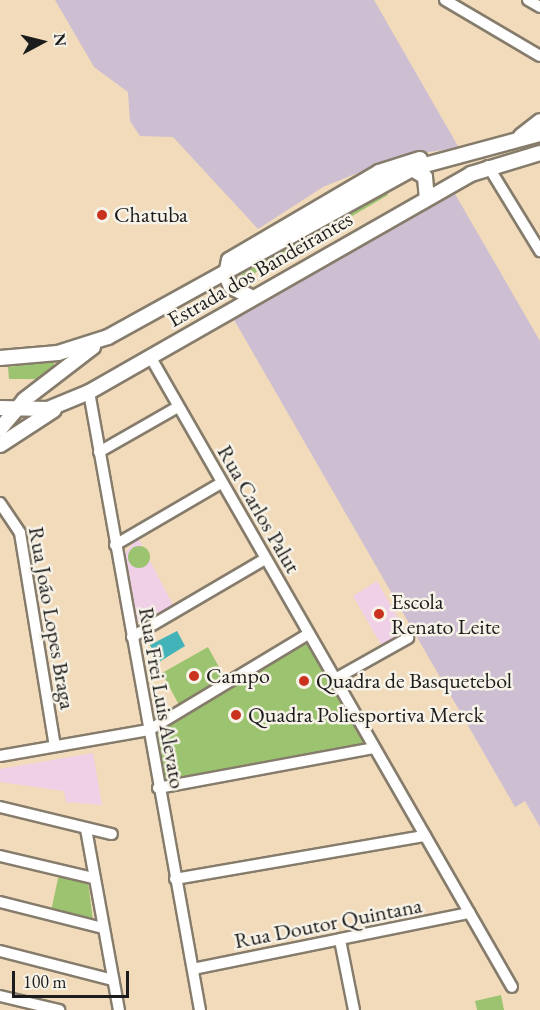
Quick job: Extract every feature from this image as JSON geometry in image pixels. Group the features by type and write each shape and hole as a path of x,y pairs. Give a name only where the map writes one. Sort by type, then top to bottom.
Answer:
{"main road":[{"path":"517,139 540,120"},
{"name":"Estrada dos Bandeirantes","path":"0,358 58,353 108,337 226,275 414,168 434,160 540,134"},
{"name":"Estrada dos Bandeirantes","path":"7,409 63,404 88,393 150,358 249,296 427,198 488,166 540,153"},
{"path":"249,296 235,292 226,275 229,260 254,242 399,164 434,160"},
{"path":"399,164 414,168 428,182 427,198"},
{"path":"0,429 7,409 108,337"},
{"path":"0,445 63,404"}],"street":[{"path":"445,0 540,56"},
{"path":"528,0 540,7"},
{"path":"488,166 538,245"},
{"name":"Rua Carlos Palut","path":"150,358 512,987"},
{"name":"Rua Frei Luis Alevato","path":"88,393 200,1010"},
{"path":"99,452 177,407"},
{"path":"115,545 222,483"},
{"name":"Rua João Lopes Braga","path":"0,503 20,533 55,746"},
{"path":"132,636 265,559"},
{"path":"0,756 149,730 308,634"},
{"path":"335,680 408,638"},
{"path":"158,788 374,748"},
{"path":"0,807 86,830 112,834"},
{"path":"86,830 119,1010"},
{"path":"175,879 425,836"},
{"path":"0,856 93,878"},
{"path":"0,902 103,928"},
{"name":"Rua Doutor Quintana","path":"193,969 470,913"},
{"path":"340,940 354,1010"},
{"path":"0,951 113,980"},
{"path":"0,996 59,1010"}],"shaded area":[{"path":"55,0 374,0 459,148 399,156 323,187 258,229 173,137 140,136 130,121 128,92 94,67"},
{"path":"455,194 540,341 540,827 525,801 515,807 233,318"},
{"path":"138,538 174,607 141,625 135,618 124,554"},
{"name":"Escola Renato Leite","path":"377,581 406,632 382,646 353,596"},
{"path":"93,753 102,805 66,802 64,791 0,782 0,769"}],"green space":[{"path":"385,190 388,195 243,280 239,276"},
{"path":"53,361 55,367 40,379 9,379 8,367"},
{"path":"139,546 147,549 150,557 147,565 139,568 131,565 128,557 131,549"},
{"path":"307,635 371,744 164,781 152,726"},
{"name":"Campo","path":"208,647 225,678 179,705 162,673"},
{"path":"59,874 88,882 93,920 51,911"},
{"path":"501,995 504,1010 477,1010 475,1001"}],"water":[{"path":"177,631 185,646 159,662 150,645"}],"place":[{"name":"Chatuba","path":"102,215"},
{"name":"Escola Renato Leite","path":"379,614"},
{"name":"Campo","path":"194,676"},
{"name":"Quadra de Basquetebol","path":"304,681"},
{"name":"Quadra Poliesportiva Merck","path":"236,715"}]}
